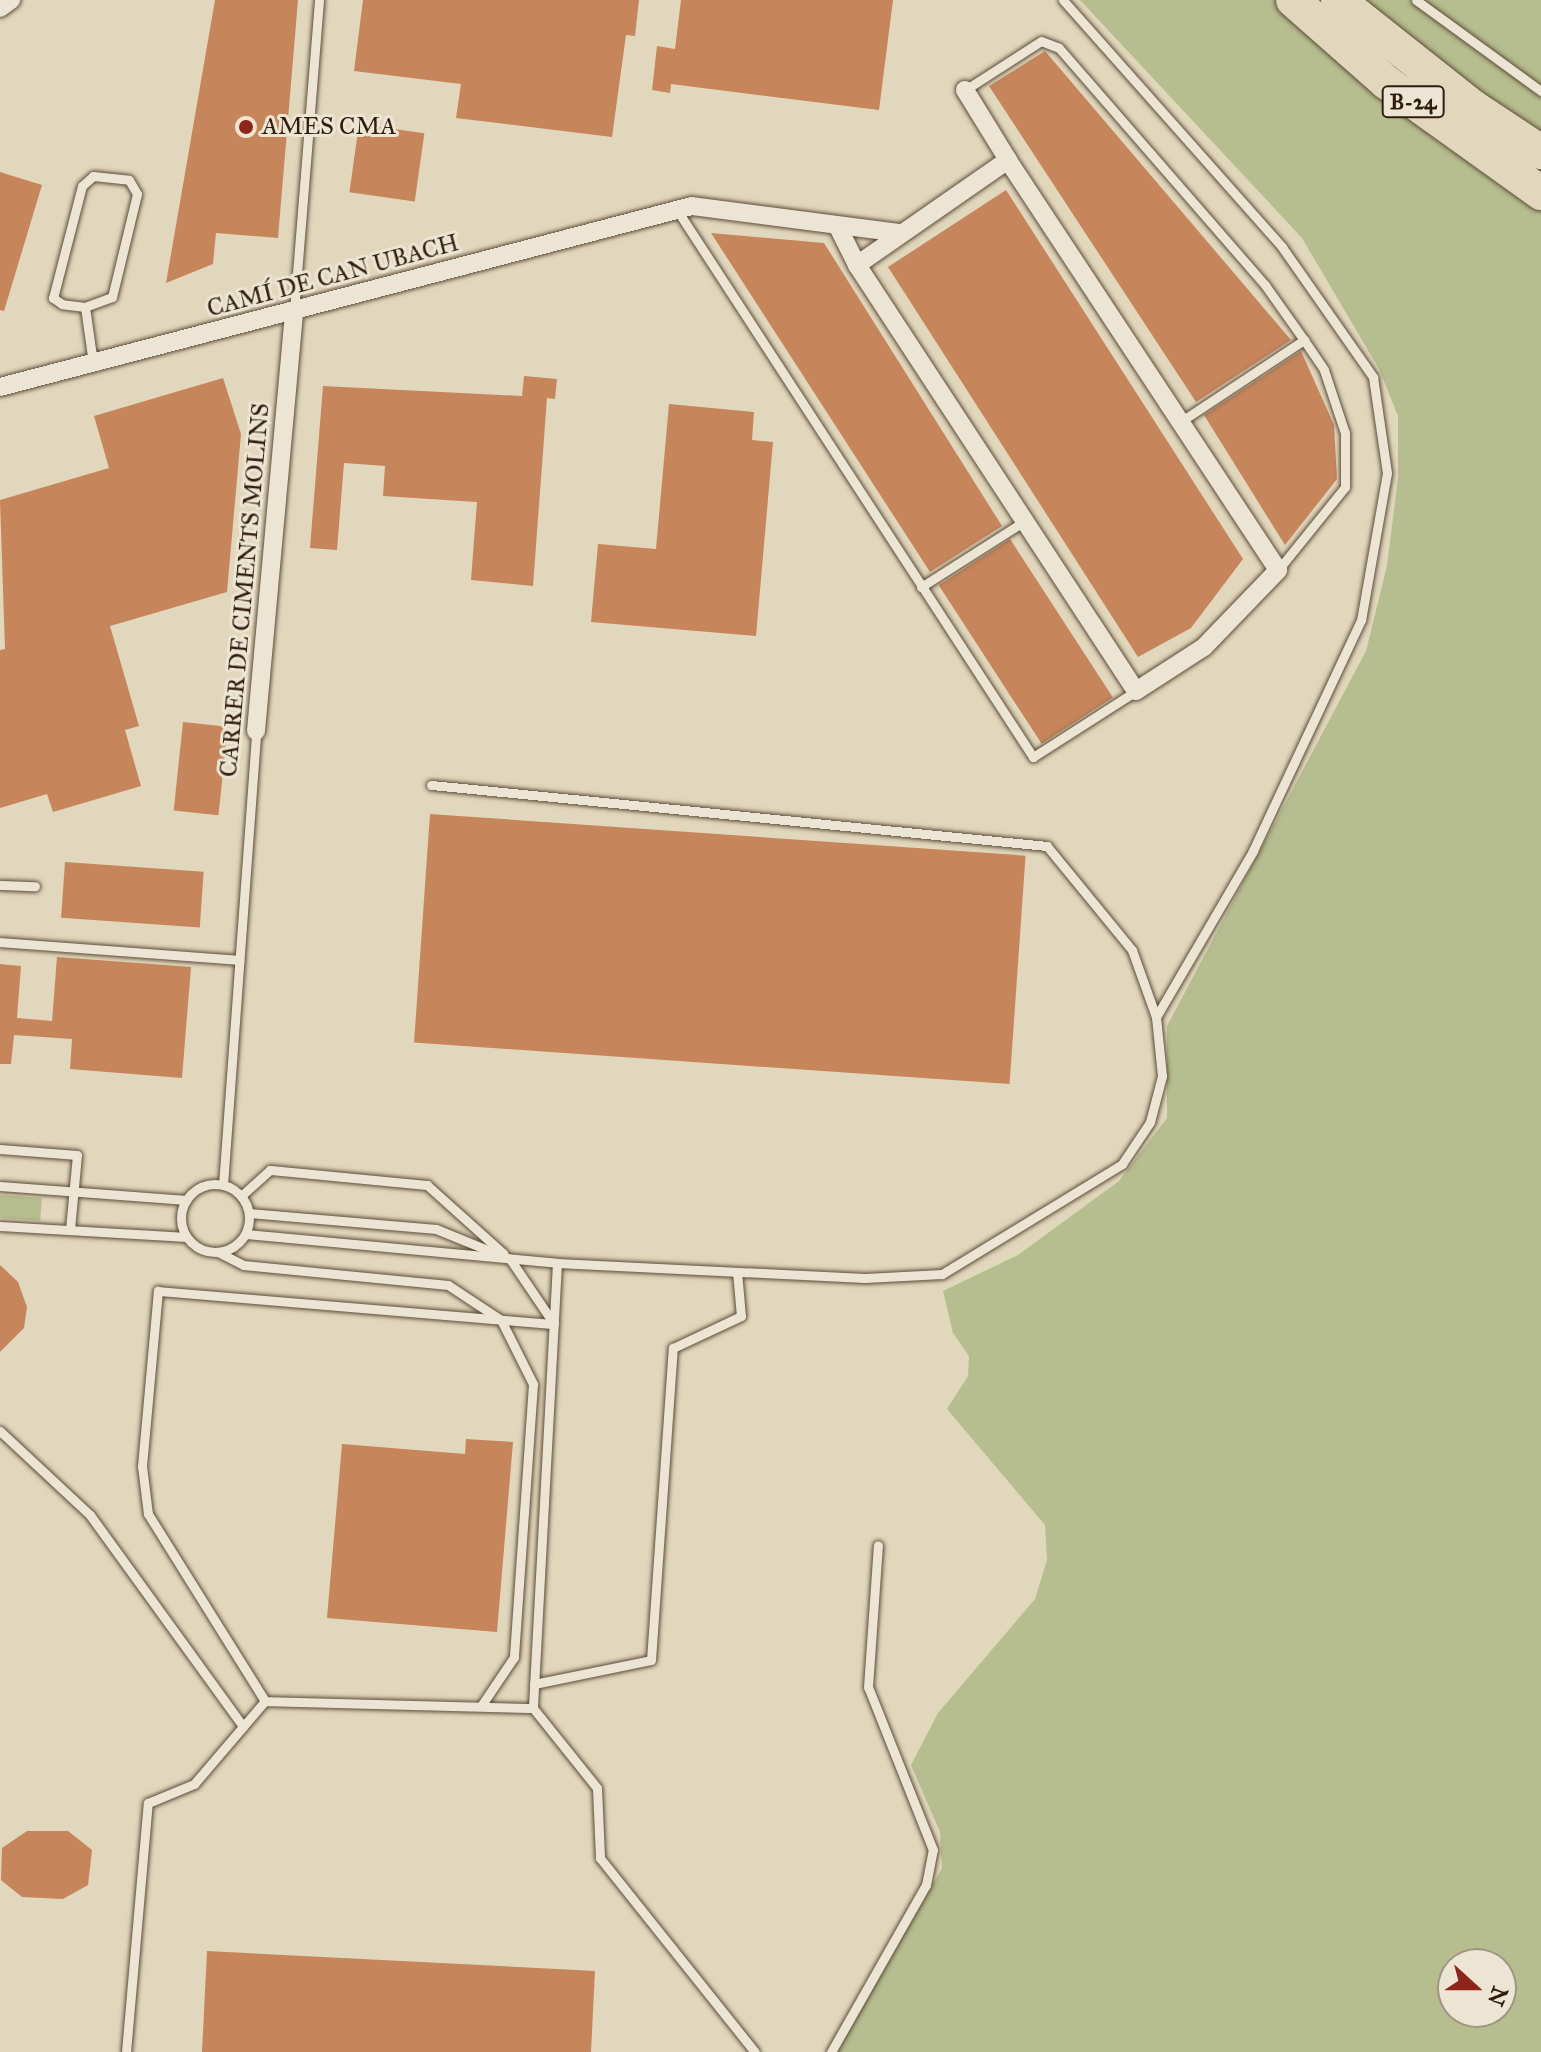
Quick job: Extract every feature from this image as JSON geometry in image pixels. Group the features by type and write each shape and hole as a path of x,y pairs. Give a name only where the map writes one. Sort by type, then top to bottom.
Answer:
{"highway":[{"name":"B-24","path":"1293,0 1386,82 1541,193"},
{"name":"B-24","path":"1338,0 1460,98 1541,152"}],"street":[{"path":"0,8 11,0"},
{"path":"838,227 857,265 1136,691 1204,647 1278,570 965,90"},
{"path":"857,265 1008,160"},
{"name":"CAMÍ DE CAN UBACH","path":"0,387 692,206 901,233"},
{"name":"CARRER DE CIMENTS MOLINS","path":"256,731 294,311"}],"lane":[{"name":"CARRER DE CIMENTS MOLINS","path":"294,311 319,0"},
{"path":"1063,0 1282,247 1373,377 1387,473 1361,620 1253,851 1156,1017"},
{"path":"1416,0 1541,91"},
{"path":"965,90 1041,41 1059,48 1265,285 1324,370 1345,433 1345,487 1278,570"},
{"path":"93,176 129,180 137,194 112,297 85,307 53,298 82,186 93,176"},
{"path":"677,210 1033,757 1136,691"},
{"path":"85,307 93,363"},
{"path":"1179,422 1304,340"},
{"path":"921,587 1023,522"},
{"name":"CARRER DE CIMENTS MOLINS","path":"223,1185 256,731"},
{"path":"218,1252 246,1234 557,1263 737,1272 942,1274 1122,1164 1150,1122 1162,1076 1156,1017 1132,950 1047,846 431,785"},
{"path":"0,885 35,886"},
{"path":"0,942 239,960"},
{"path":"0,1149 77,1155 70,1229"},
{"path":"241,1196 270,1170 427,1185 510,1259 554,1324"},
{"path":"187,1237 181,1216 186,1200 199,1188 223,1185 241,1196 249,1213 246,1234"},
{"path":"0,1186 186,1200"},
{"path":"249,1213 436,1229 510,1259"},
{"path":"0,1226 187,1237 243,1265 448,1285 501,1320 533,1384 514,1657 481,1706"},
{"path":"557,1263 533,1708 597,1788 600,1858 755,2052"},
{"path":"534,1684 651,1660 673,1348 741,1316 737,1272"},
{"path":"265,1701 148,1514 142,1466 158,1291 554,1324"},
{"path":"0,1431 90,1515 243,1726"},
{"path":"831,2052 926,1885 933,1850 868,1687 878,1545"},
{"path":"126,2052 148,1803 194,1784 265,1701 533,1708"}],"green space":[{"path":"1080,0 1541,0 1541,2052 836,2052 942,1868 940,1832 911,1765 938,1713 1035,1599 1047,1560 1045,1525 947,1409 968,1376 969,1356 953,1333 943,1291 1018,1255 1119,1181 1167,1118 1167,1026 1366,651 1387,566 1398,478 1398,416 1379,369 1302,238"},
{"path":"0,1195 42,1198 40,1221 0,1218"}],"building":[{"name":"AMES CMA","path":"215,0 298,0 278,238 216,233 213,264 166,283"},
{"path":"363,0 639,0 635,36 626,35 612,137 456,118 461,84 354,71"},
{"path":"681,0 893,0 879,110 671,84 670,93 652,90 657,46 675,49"},
{"path":"1045,51 1291,340 1196,402 989,86"},
{"path":"359,124 424,133 415,202 349,192"},
{"path":"0,172 42,185 4,311 0,310"},
{"path":"1006,190 1243,559 1191,628 1138,657 888,267"},
{"path":"711,233 824,243 1002,526 930,572"},
{"path":"1301,351 1334,425 1337,479 1285,545 1204,415"},
{"path":"524,376 557,379 555,399 547,398 533,586 471,580 477,502 383,496 385,466 344,463 337,550 310,548 323,386 522,396"},
{"path":"223,378 241,434 227,592 110,626 139,726 125,730 141,786 53,812 47,794 0,808 0,650 5,649 0,500 109,468 94,416"},
{"path":"669,404 754,412 752,440 773,442 756,636 591,622 598,544 656,549"},
{"path":"1010,539 1113,698 1042,744 939,585"},
{"path":"183,722 228,727 218,815 174,811"},
{"path":"430,814 1026,856 1010,1084 414,1042"},
{"path":"65,862 204,872 200,928 61,918"},
{"path":"57,957 191,967 182,1078 70,1069 72,1039 14,1035 11,1064 0,1064 0,964 21,966 17,1018 52,1021"},
{"path":"0,1265 18,1282 27,1307 24,1328 0,1352"},
{"path":"466,1439 513,1442 497,1632 327,1618 342,1444 465,1454"},
{"path":"27,1831 68,1831 92,1850 88,1885 63,1899 22,1897 1,1880 2,1848"},
{"path":"207,1951 595,1971 591,2052 202,2052"}],"place":[{"name":"AMES CMA","path":"246,127"}]}
